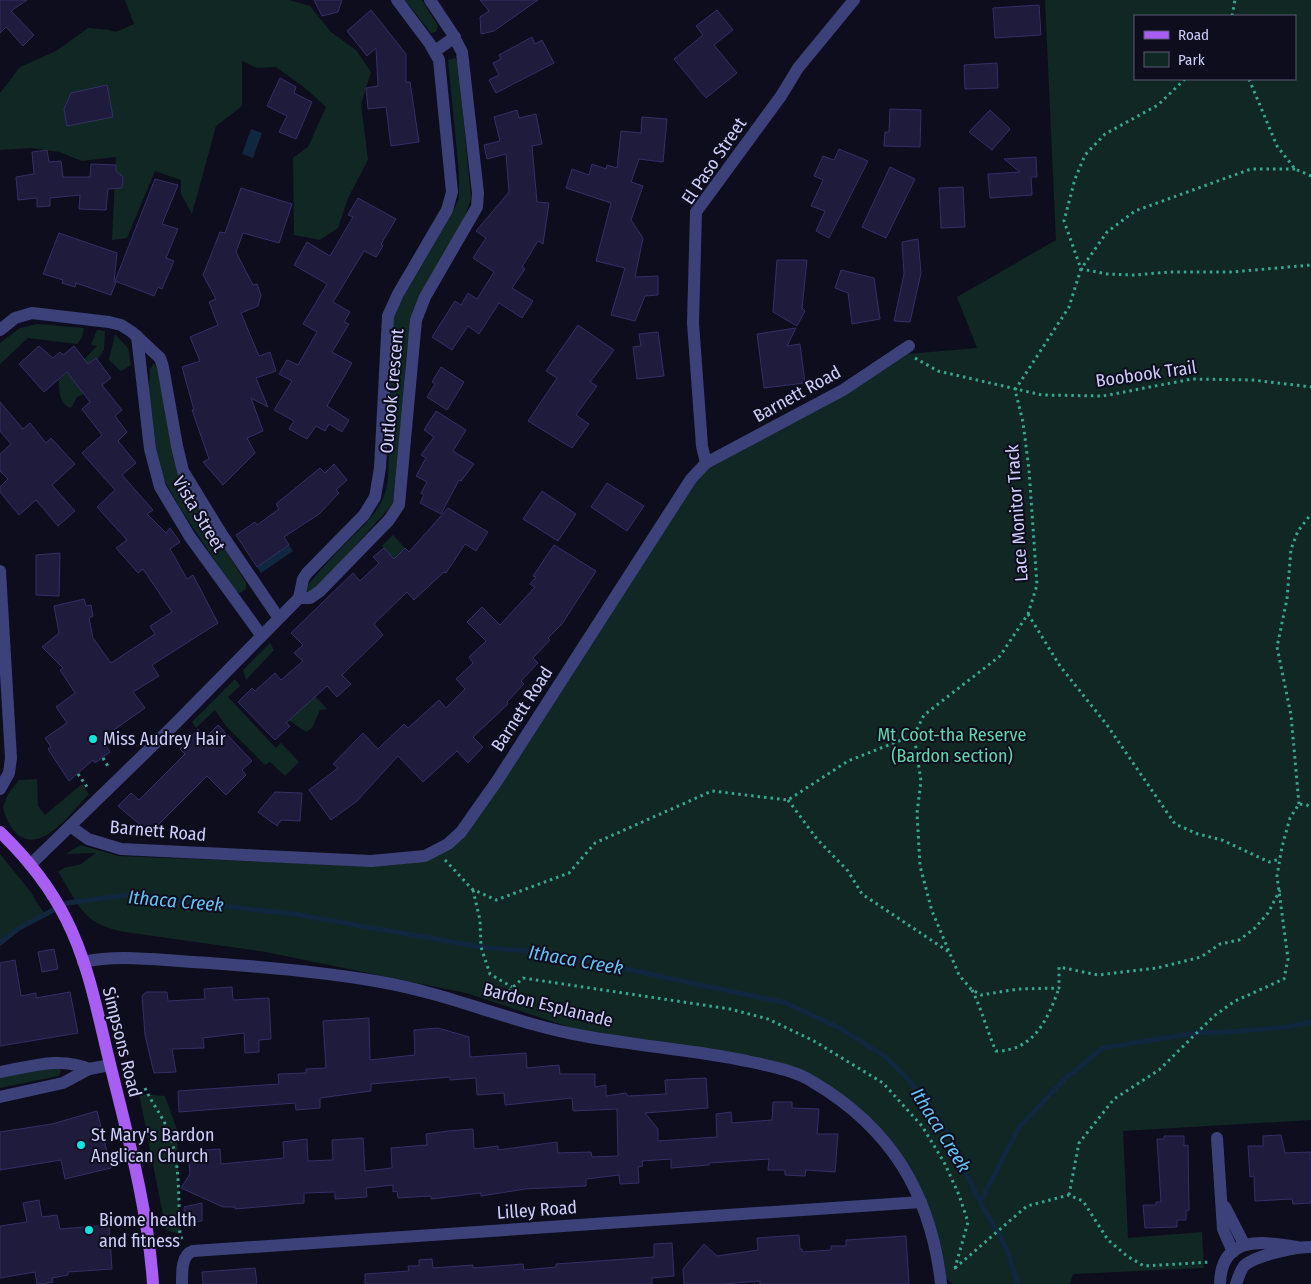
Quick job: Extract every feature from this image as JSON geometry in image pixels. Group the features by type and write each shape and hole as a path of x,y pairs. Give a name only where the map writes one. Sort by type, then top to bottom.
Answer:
{"main road":[{"name":"Simpsons Road","path":"0,832 30,865 50,891 66,918 84,962 145,1217 153,1284"}],"street":[{"name":"Outlook Crescent","path":"30,865 299,598 303,579 307,573 373,502 380,468 388,316 398,294 446,210 451,198 452,185 441,77 436,51 397,0"},
{"name":"Outlook Crescent","path":"299,598 310,598 320,591 389,520 399,505 416,320 425,297 472,217 478,203 462,52 455,37 430,0"},
{"name":"El Paso Street","path":"706,462 702,446 693,323 696,212 782,96 798,68 854,0"},
{"path":"436,51 455,37"},
{"name":"Vista Street","path":"0,330 19,316 36,313 115,323 124,326 137,336 162,362 176,446 185,476 278,617"},
{"name":"Vista Street","path":"137,336 150,449 160,487 190,537 261,635"},
{"name":"Barnett Road","path":"70,826 92,841 121,850 371,861 424,856 448,844 461,832 472,817 691,479 706,462 843,390 905,348"},
{"path":"0,571 11,758 9,773 0,789"},
{"name":"Bardon Esplanade","path":"84,962 108,958 249,965 382,982 466,1002 583,1036 700,1052 776,1067 811,1080 852,1108 878,1132 906,1169 921,1202 935,1242 940,1284"},
{"path":"0,1072 60,1062 75,1063 89,1069"},
{"path":"0,1097 68,1082 89,1069 110,1065"},
{"path":"1217,1138 1224,1236 1233,1252"},
{"path":"1221,1196 1228,1215 1244,1244"},
{"name":"Lilley Road","path":"190,1252 921,1202"},
{"path":"1220,1284 1222,1266 1233,1252 1244,1244 1266,1242 1297,1247"},
{"path":"1236,1284 1244,1266 1252,1260 1297,1247 1311,1246"},
{"path":"182,1284 183,1267 190,1252"}],"path":[{"path":"1232,15 1235,0"},
{"path":"1081,269 1064,221 1075,179 1086,155 1105,134 1158,105 1184,80"},
{"path":"1249,80 1277,146 1295,169"},
{"path":"1015,390 1069,307 1081,269 1107,232 1135,211 1251,169 1295,169 1311,176"},
{"path":"1081,269 1107,274 1134,275 1170,272 1232,272 1311,265"},
{"name":"Boobook Trail","path":"905,348 938,371 1042,395 1103,396 1192,378 1253,380 1311,387"},
{"name":"Lace Monitor Track","path":"914,735 924,716 1000,656 1028,614 1037,585 1029,470 1023,422 1015,390"},
{"path":"1299,806 1291,715 1278,647 1287,599 1291,549 1298,531 1311,514"},
{"path":"1028,614 1060,666 1107,724 1175,824 1198,834 1222,840 1269,862 1280,860"},
{"path":"436,850 472,889 496,900 569,873 595,843 712,791 788,800 848,761 914,735 921,781 917,813 920,866 932,911 959,975 971,989 980,1005 989,1036 996,1050 1011,1051 1027,1042 1039,1030 1051,1010 1059,988 1059,967 1098,975 1157,968 1201,957 1220,944 1239,940 1254,929 1268,913 1280,890"},
{"path":"103,758 109,768"},
{"path":"78,774 88,788"},
{"path":"788,800 816,839 848,870 862,894 949,952"},
{"path":"1069,1195 1079,1143 1114,1099 1159,1070 1214,1016 1228,1006 1284,979 1288,958 1277,876 1290,818 1299,806 1307,805 1311,808"},
{"path":"472,889 480,920 481,947 490,974 512,987"},
{"path":"971,989 981,995 1018,989 1059,988"},
{"path":"145,1088 150,1101 163,1118 174,1148 180,1234 190,1252"},
{"path":"953,1276 955,1268 1027,1206 1069,1195 1083,1201 1108,1240 1127,1256 1144,1266 1209,1262 1222,1266"}],"green space":[{"path":"125,0 289,0 310,6 331,32 356,50 371,72 361,104 368,160 348,198 338,228 320,240 294,235 293,158 308,147 326,107 305,88 276,67 257,68 242,61 242,106 216,126 192,214 181,194 181,180 155,171 127,238 112,240 116,157 82,161 59,152 31,148 0,150 0,93 20,67 56,51 88,28 116,32 134,24"},
{"path":"405,0 422,0 438,26 436,32 431,33"},
{"name":"Mt Coot-tha Reserve (Bardon section)","path":"1045,0 1311,0 1311,1120 1123,1131 1128,1238 1202,1232 1204,1268 1073,1274 1070,1284 952,1284 939,1271 920,1187 815,1077 584,1032 466,993 266,952 111,929 91,918 78,904 58,872 64,868 81,864 96,853 66,854 80,845 119,856 368,866 460,840 696,480 705,470 845,395 908,354 977,348 957,297 1056,240"},
{"path":"455,58 458,62 471,198 465,217 411,325 406,356 400,453 393,504 316,589 306,595 306,587 377,510 386,491 394,317 459,199 459,173 448,60"},
{"path":"37,324 84,328 82,337 77,344 28,338 0,364 0,343 20,328"},
{"path":"97,330 105,331 104,350 97,360 96,358 71,377 84,394 77,397 71,408 62,400 59,380 69,371 71,373 97,346 91,345"},
{"path":"115,334 128,348 131,365 121,371 109,360"},
{"path":"154,363 158,370 184,484 246,583 246,589 240,593 236,592 182,511 164,480 157,455 148,398 150,369"},
{"path":"393,535 405,548 394,559 382,546"},
{"path":"270,643 274,650 246,680 243,670"},
{"path":"235,679 240,686 228,697 276,748 281,743 299,762 285,776 270,762 265,765 227,727 215,710 196,728 192,722"},
{"path":"315,696 327,709 320,710 312,728 306,732 289,720"},
{"path":"37,779 38,806 45,815 82,784 89,794 55,829 45,836 25,839 11,827 3,807 8,794 19,780"},
{"path":"0,854 30,891 45,915 19,928 0,943"},
{"path":"59,1067 61,1072 58,1076 0,1088 0,1076"},
{"path":"139,1094 165,1096 177,1130 180,1234 166,1230"}],"water":[{"path":"251,129 262,133 253,158 242,154"},
{"path":"289,545 293,551 261,573 257,567"}],"building":[{"path":"0,0 27,0 11,11 34,35 23,46 6,27 0,33"},
{"path":"314,0 342,0 338,12 322,16"},
{"path":"480,0 538,0 494,31 481,34 480,17 489,11"},
{"path":"1039,5 1041,35 995,38 993,8"},
{"path":"371,10 406,54 406,82 410,82 419,142 391,146 386,107 368,109 366,88 378,86 376,48 367,56 347,31"},
{"path":"717,10 733,30 714,45 737,73 706,98 674,59 703,35 696,26"},
{"path":"532,37 535,44 542,40 554,63 496,93 489,80 499,75 493,63 501,59 499,55"},
{"path":"997,63 998,88 965,89 964,65"},
{"path":"280,78 296,87 294,93 312,102 296,139 279,132 287,116 267,106"},
{"path":"107,85 113,117 67,126 64,109 71,93"},
{"path":"890,109 921,110 920,147 884,146 885,132 889,132"},
{"path":"517,110 519,118 536,114 542,144 532,146 537,202 549,203 543,244 538,241 522,267 525,269 512,288 533,301 522,318 499,303 479,334 468,326 452,350 432,337 455,301 461,305 468,293 477,299 494,272 473,258 486,238 476,231 509,192 506,154 487,159 484,145 500,141 494,117"},
{"path":"990,110 1010,129 992,150 969,132"},
{"path":"642,117 667,119 663,162 639,159 631,182 643,186 631,220 643,238 635,277 658,276 658,295 645,296 635,321 611,315 625,268 596,261 611,203 566,188 572,169 589,175 592,164 606,169 607,165 617,168 621,131 641,133"},
{"path":"839,149 868,161 829,238 816,231 825,211 811,206 823,180 814,176 823,156 834,160"},
{"path":"47,150 49,162 61,161 63,177 90,177 91,164 116,165 116,171 123,177 122,188 108,189 106,210 79,209 80,195 50,198 50,206 37,207 37,198 18,200 16,177 34,174 32,152"},
{"path":"1036,157 1037,177 1031,177 1032,195 990,198 988,174 1020,172 1004,159"},
{"path":"890,167 915,179 886,238 862,227"},
{"path":"155,179 178,185 162,224 178,229 166,258 174,261 162,289 158,287 154,296 115,281"},
{"path":"963,187 965,227 941,228 939,188"},
{"path":"241,188 292,204 279,243 243,233 236,252 253,285 257,284 261,295 258,306 241,313 259,356 270,352 276,371 256,378 268,407 251,398 263,431 247,438 255,453 223,485 203,462 209,459 192,410 194,410 182,367 200,361 190,337 218,325 209,302 216,299 203,275 220,232 225,233"},
{"path":"358,198 396,219 381,244 383,246 376,257 364,251 333,302 350,312 344,322 349,324 332,352 352,363 327,406 349,420 342,432 329,424 325,431 316,426 307,439 289,429 294,421 274,410 292,381 279,374 287,360 298,365 317,332 303,324 327,284 294,265 307,242 330,256 353,217 348,215"},
{"path":"59,233 117,253 114,282 116,282 111,295 76,283 75,287 62,283 63,280 43,274"},
{"path":"918,239 921,273 910,322 894,321 904,274 902,242"},
{"path":"777,260 807,260 802,308 805,311 797,326 773,312"},
{"path":"841,270 874,278 880,319 852,324 848,293 835,288"},
{"path":"578,325 614,350 590,382 597,386 576,415 589,424 572,448 528,421 557,378 546,371"},
{"path":"796,328 787,346 800,344 805,383 764,388 757,334"},
{"path":"658,332 664,376 637,379 633,347 641,346 639,334"},
{"path":"39,346 53,358 60,352 63,355 74,346 88,364 96,358 111,378 102,385 122,410 115,416 127,432 118,441 136,463 122,475 153,510 147,514 166,533 170,528 180,542 170,549 187,579 193,575 218,623 152,665 159,676 133,692 145,708 104,737 106,741 104,742 110,752 95,763 93,760 69,781 48,749 51,747 45,738 67,723 56,707 75,693 60,670 63,668 42,647 59,633 54,606 84,599 86,606 91,605 93,616 89,618 93,638 111,663 155,634 150,626 172,612 143,569 138,573 116,548 127,540 97,507 115,490 82,453 102,435 82,409 90,402 67,372 44,392 19,364"},
{"path":"441,367 464,382 447,410 427,397 435,384 432,382"},
{"path":"0,402 23,429 30,423 46,443 51,438 75,464 52,485 75,511 58,526 36,500 19,515 0,492 0,487 8,479 0,471 0,454 11,444 0,431"},
{"path":"436,411 466,430 453,451 474,464 461,481 459,480 441,514 420,503 424,495 421,493 427,482 416,476 426,458 421,455 434,437 424,430"},
{"path":"334,464 347,480 336,490 339,493 319,514 284,537 289,545 257,567 236,535 255,522 257,525 279,509 276,504 320,468 325,473"},
{"path":"607,483 644,506 627,531 591,507"},
{"path":"542,491 576,514 558,541 523,519"},
{"path":"448,508 488,532 476,551 465,544 446,573 444,572 414,600 407,592 374,624 383,635 342,675 351,684 337,697 327,686 286,723 290,726 275,740 238,702 252,688 255,691 275,673 281,680 303,661 294,653 303,645 291,633 353,573 360,581 379,563 373,557 384,548 394,559 405,548 409,552"},
{"path":"554,545 596,571 562,624 548,638 550,640 533,658 538,663 521,681 524,684 507,702 508,704 473,737 483,747 468,763 457,751 423,782 398,756 357,801 331,820 309,790 338,768 333,764 363,733 378,749 404,724 408,728 439,700 446,708 465,689 456,679 473,663 469,657 486,641 467,622 482,607 500,625 535,587 530,584 536,577 533,576"},
{"path":"60,553 59,596 36,595 36,555"},
{"path":"218,725 252,761 242,770 246,775 226,795 207,776 150,833 118,806 131,793 139,800 185,754 180,749 198,729 205,738"},
{"path":"275,792 302,793 300,821 281,820 277,826 258,812"},
{"path":"54,949 58,969 42,972 38,952"},
{"path":"15,960 21,996 36,993 36,998 70,992 78,1033 0,1046 0,963"},
{"path":"232,987 233,1000 269,998 271,1039 259,1040 259,1052 245,1053 244,1033 203,1038 204,1048 172,1049 176,1072 154,1073 145,1035 142,996 146,992 167,992 168,1001 205,999 204,989"},
{"path":"369,1018 370,1060 415,1055 414,1030 438,1028 469,1037 470,1057 526,1053 527,1068 559,1065 560,1074 595,1074 595,1087 606,1085 606,1096 626,1093 628,1096 666,1094 665,1080 706,1078 708,1108 645,1113 658,1129 658,1141 717,1137 716,1114 731,1112 732,1123 772,1120 773,1102 792,1102 792,1108 819,1109 817,1134 838,1134 835,1172 806,1170 805,1176 785,1175 785,1170 768,1170 769,1159 709,1163 709,1165 671,1168 671,1159 642,1161 643,1166 638,1167 639,1183 620,1184 619,1175 586,1179 586,1186 525,1189 481,1196 481,1193 431,1199 431,1196 398,1198 397,1191 393,1192 393,1185 366,1188 367,1197 335,1199 335,1192 304,1193 304,1203 235,1209 235,1207 223,1207 181,1188 190,1174 189,1162 205,1160 205,1150 220,1149 221,1164 284,1158 283,1142 307,1139 308,1161 333,1160 332,1140 363,1138 365,1171 392,1168 391,1148 427,1145 426,1134 473,1129 474,1149 498,1146 498,1150 557,1142 558,1153 591,1152 592,1157 618,1156 617,1109 573,1111 572,1098 505,1105 504,1093 477,1095 476,1078 450,1080 450,1077 371,1084 371,1091 320,1098 320,1108 296,1110 295,1103 179,1112 178,1091 279,1084 278,1074 306,1073 306,1069 326,1068 323,1021"},
{"path":"97,1111 111,1168 65,1179 61,1160 0,1170 0,1132 52,1124"},
{"path":"1281,1135 1285,1153 1311,1152 1311,1203 1293,1204 1292,1199 1255,1201 1254,1176 1250,1177 1248,1146 1263,1146 1263,1136"},
{"path":"1164,1136 1184,1136 1184,1146 1188,1145 1189,1210 1186,1211 1186,1220 1177,1220 1177,1227 1145,1228 1143,1205 1156,1205 1156,1202 1161,1202 1157,1139 1164,1139"},
{"path":"39,1200 42,1217 57,1215 60,1229 109,1225 112,1269 68,1272 68,1275 52,1278 53,1282 41,1284 37,1284 35,1272 0,1278 0,1226 27,1222 23,1203"},
{"path":"202,1203 202,1221 185,1223 184,1207"},
{"path":"799,1235 802,1252 831,1250 831,1246 846,1246 846,1240 906,1236 909,1284 760,1284 760,1281 724,1284 684,1284 683,1269 704,1244 717,1256 758,1250 757,1238"},
{"path":"672,1243 674,1276 652,1278 652,1284 365,1284 365,1274 409,1271 408,1266 419,1266 419,1260 432,1259 433,1268 473,1265 473,1268 523,1264 524,1270 556,1267 556,1264 654,1257 654,1244"},
{"path":"255,1268 257,1284 203,1284 202,1272"}],"waterway":[{"name":"Ithaca Creek","path":"0,943 19,928 67,903 128,895 294,914 481,947 551,953 786,1003 840,1028 886,1057 909,1080 946,1131 980,1202 1006,1247 1018,1284"},
{"path":"980,1202 1020,1126 1067,1077 1103,1048 1196,1033 1287,1027 1311,1022"}],"place":[{"name":"Miss Audrey Hair","path":"93,739"},
{"name":"St Mary's Bardon Anglican Church","path":"81,1145"},
{"name":"Biome health and fitness","path":"89,1230"}]}
